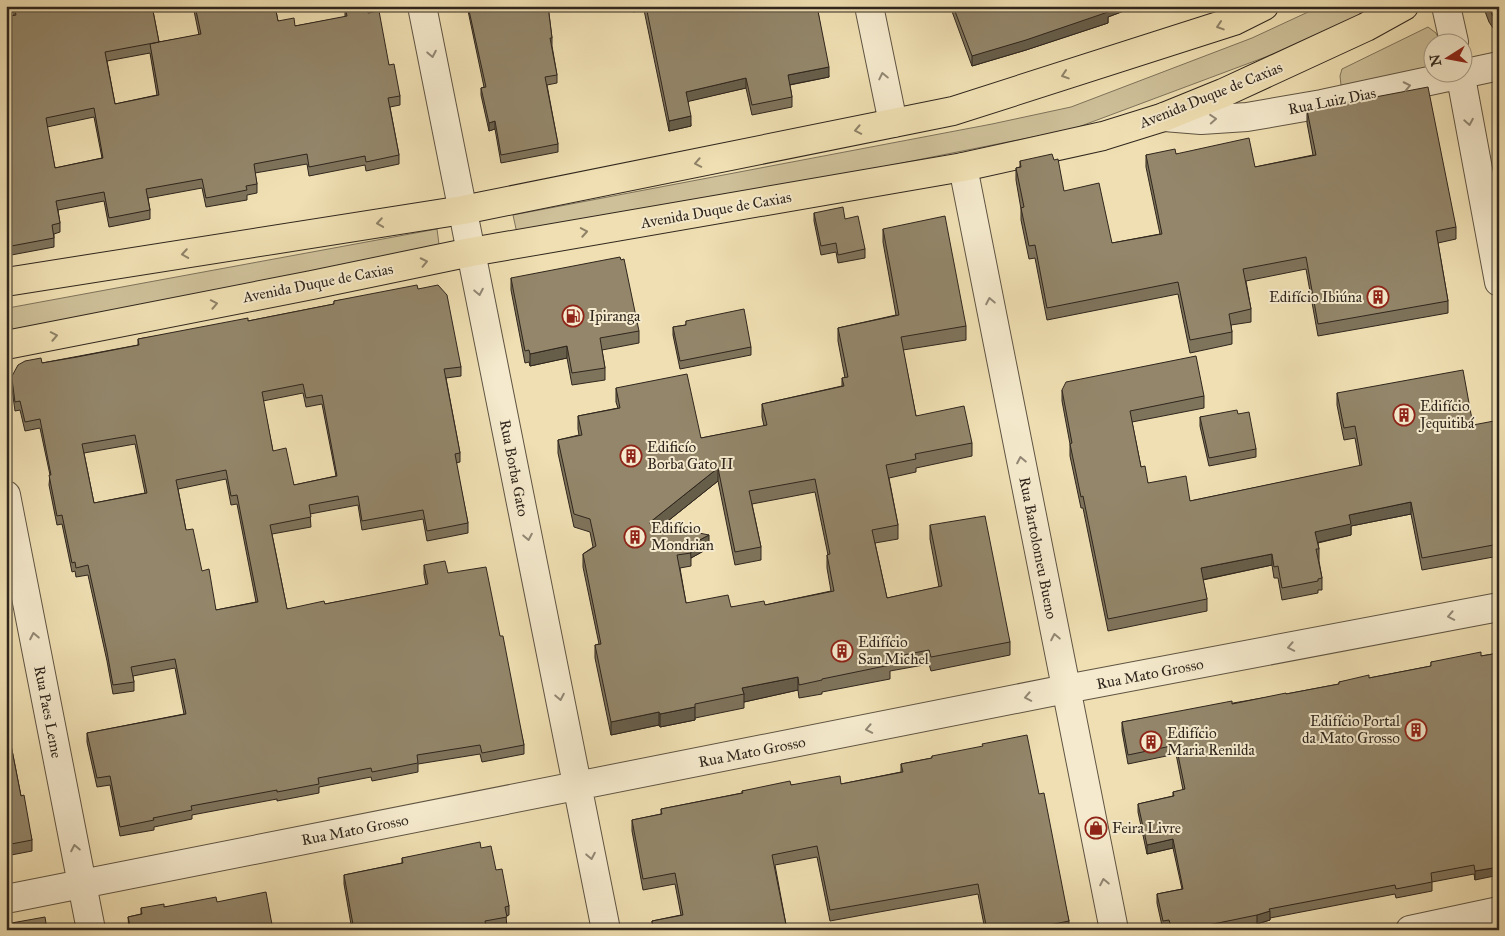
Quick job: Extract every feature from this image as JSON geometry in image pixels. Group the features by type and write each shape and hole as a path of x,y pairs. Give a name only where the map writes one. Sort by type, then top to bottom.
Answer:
{"main road":[{"path":"6,282 462,210 962,108 1234,21 1264,6"},
{"name":"Avenida Duque de Caxias","path":"6,345 471,252 963,167 1103,136 1164,117 1223,93 1366,28 1404,6"}],"street":[{"name":"Rua Borba Gato","path":"422,6 606,930"},
{"path":"869,6 893,123"},
{"path":"1446,6 1452,32"},
{"name":"Rua Luiz Dias","path":"1472,72 1499,66"},
{"name":"Rua Luiz Dias","path":"1164,117 1200,120 1247,117 1322,104 1423,82"},
{"path":"1462,82 1499,282"},
{"name":"Rua Bartolomeu Bueno","path":"963,167 1114,930"},
{"name":"Rua Paes Leme","path":"6,495 91,930"},
{"name":"Rua Mato Grosso","path":"6,899 1066,690 1499,607"},
{"path":"1410,930 1499,911"}],"shaded area":[{"path":"1321,6 1382,6 1311,40 1073,129 518,238 513,215 992,124 1071,107 1252,38"},
{"path":"1428,27 1435,32 1422,32 1422,71 1350,89 1341,85 1340,76 1342,69"},
{"path":"437,229 440,252 14,336 8,308"}],"building":[{"path":"14,6 152,6 159,42 201,34 195,6 275,6 278,21 294,18 295,26 347,16 345,7 367,6 368,13 379,11 389,65 394,64 400,96 388,98 399,155 366,162 365,156 309,167 307,154 254,164 257,184 246,186 247,190 206,198 202,179 146,189 150,210 109,218 104,192 56,201 60,223 52,225 54,238 6,247 6,17 16,15","holes":["159,42 150,44 159,95 115,104 105,52","94,108 103,158 55,168 46,118"]},
{"path":"468,6 548,6 552,38 550,38 557,75 545,77 558,144 501,155 495,121 489,123 481,88 486,87"},
{"path":"646,6 817,6 829,67 788,75 792,97 752,105 746,78 686,92 691,116 669,121"},
{"path":"953,6 1109,6 1106,7 1108,12 972,56"},
{"path":"1487,6 1499,6 1499,21 1493,16"},
{"path":"1428,87 1456,227 1436,231 1448,301 1318,324 1306,257 1243,269 1251,309 1229,314 1232,332 1190,340 1178,282 1047,308 1035,245 1029,246 1021,208 1024,207 1016,168 1021,167 1020,161 1052,154 1054,160 1058,159 1064,191 1099,183 1112,243 1162,234 1146,155 1175,149 1176,154 1249,138 1255,167 1316,155 1307,110"},
{"path":"843,207 845,219 858,216 865,249 838,255 836,243 821,246 814,213"},
{"path":"945,216 966,326 901,337 916,416 964,406 972,443 915,454 916,459 886,465 898,525 872,530 887,598 942,586 930,525 985,516 1010,642 931,657 929,650 888,658 890,665 799,685 798,677 742,688 744,694 695,704 695,707 611,722 595,645 601,644 583,554 596,546 590,519 574,514 558,440 582,435 578,416 620,408 616,388 687,374 701,438 767,425 762,404 844,386 842,378 848,377 838,328 899,315 883,229","holes":["718,468 735,552 761,547 749,491 815,479 830,554 827,555 834,591 765,605 764,601 731,607 728,595 686,603 677,555 691,553 690,545 709,535 649,523"]},
{"name":"Ipiranga","path":"620,257 621,260 624,259 639,331 600,338 605,368 572,373 567,346 530,354 529,350 525,351 511,278"},
{"path":"417,285 418,289 438,285 447,295 461,367 444,369 460,453 455,454 468,523 427,531 423,510 362,521 358,496 309,505 311,517 270,525 287,609 324,601 325,604 428,584 424,565 445,561 448,573 486,567 500,636 503,636 524,745 482,753 480,745 417,755 418,763 372,772 371,768 318,778 319,784 191,806 192,810 120,827 110,776 97,778 87,733 186,714 175,659 131,667 134,682 113,685 88,565 76,568 75,562 72,563 62,515 57,516 40,419 25,422 20,401 15,402 12,376 18,365 25,361 41,358 42,363 139,345 138,339 248,318 248,321 334,304 334,301","holes":["303,384 306,398 322,395 337,476 294,485 286,448 273,451 262,392","135,435 147,493 94,503 82,444","226,470 231,496 237,495 258,602 216,610 209,569 202,571 193,529 186,530 176,480"]},
{"path":"744,309 751,347 680,361 673,327 686,325 686,321"},
{"path":"1196,356 1204,396 1130,411 1141,467 1145,466 1148,483 1186,476 1190,501 1362,465 1355,426 1344,428 1337,393 1463,370 1473,425 1494,421 1499,447 1499,544 1422,558 1411,502 1349,515 1351,524 1315,532 1319,549 1316,549 1322,578 1318,579 1318,581 1282,588 1278,566 1274,567 1272,554 1201,568 1207,599 1108,619 1083,496 1081,497 1070,444 1072,443 1062,390 1066,382"},
{"path":"1237,410 1238,414 1249,412 1256,449 1209,458 1200,417"},
{"path":"1481,652 1481,656 1499,653 1499,719 1495,720 1499,737 1499,867 1475,871 1474,865 1431,873 1432,882 1396,889 1395,885 1269,909 1270,911 1257,915 1184,930 1172,930 1169,920 1163,921 1157,894 1183,889 1173,839 1147,845 1138,804 1174,796 1173,792 1185,789 1176,745 1128,755 1122,722 1232,701 1232,704 1339,684 1339,682 1369,675 1369,678 1431,666 1431,662"},
{"path":"6,710 21,796 24,795 32,840 6,845"},
{"path":"1027,735 1039,794 1044,793 1069,921 1040,927 1040,930 987,930 978,884 830,910 817,846 772,855 787,930 654,930 652,921 683,915 675,873 643,879 632,820 662,814 661,809 743,793 742,791 790,781 791,785 840,776 841,784 903,772 901,764"},
{"path":"480,842 481,848 491,846 496,870 502,869 509,906 505,907 507,917 485,921 487,930 354,930 344,875 403,863 402,858"},
{"path":"266,892 273,930 131,930 128,917 142,914 141,908 164,904 164,907 216,897 217,902"},
{"path":"45,917 47,930 6,930 6,924"},
{"path":"833,925 834,930 806,930"}],"place":[{"name":"Edifício Ibiúna","path":"1378,297"},
{"name":"Ipiranga","path":"573,316"},
{"name":"Edifício Jequitibá","path":"1404,415"},
{"name":"Edificío Borba Gato II","path":"631,456"},
{"name":"Edifício Mondrian","path":"635,537"},
{"name":"Edifício San Michel","path":"842,651"},
{"name":"Edifício Portal da Mato Grosso","path":"1416,730"},
{"name":"Edifício Maria Renilda","path":"1151,742"},
{"name":"Feira Livre","path":"1096,828"}]}
